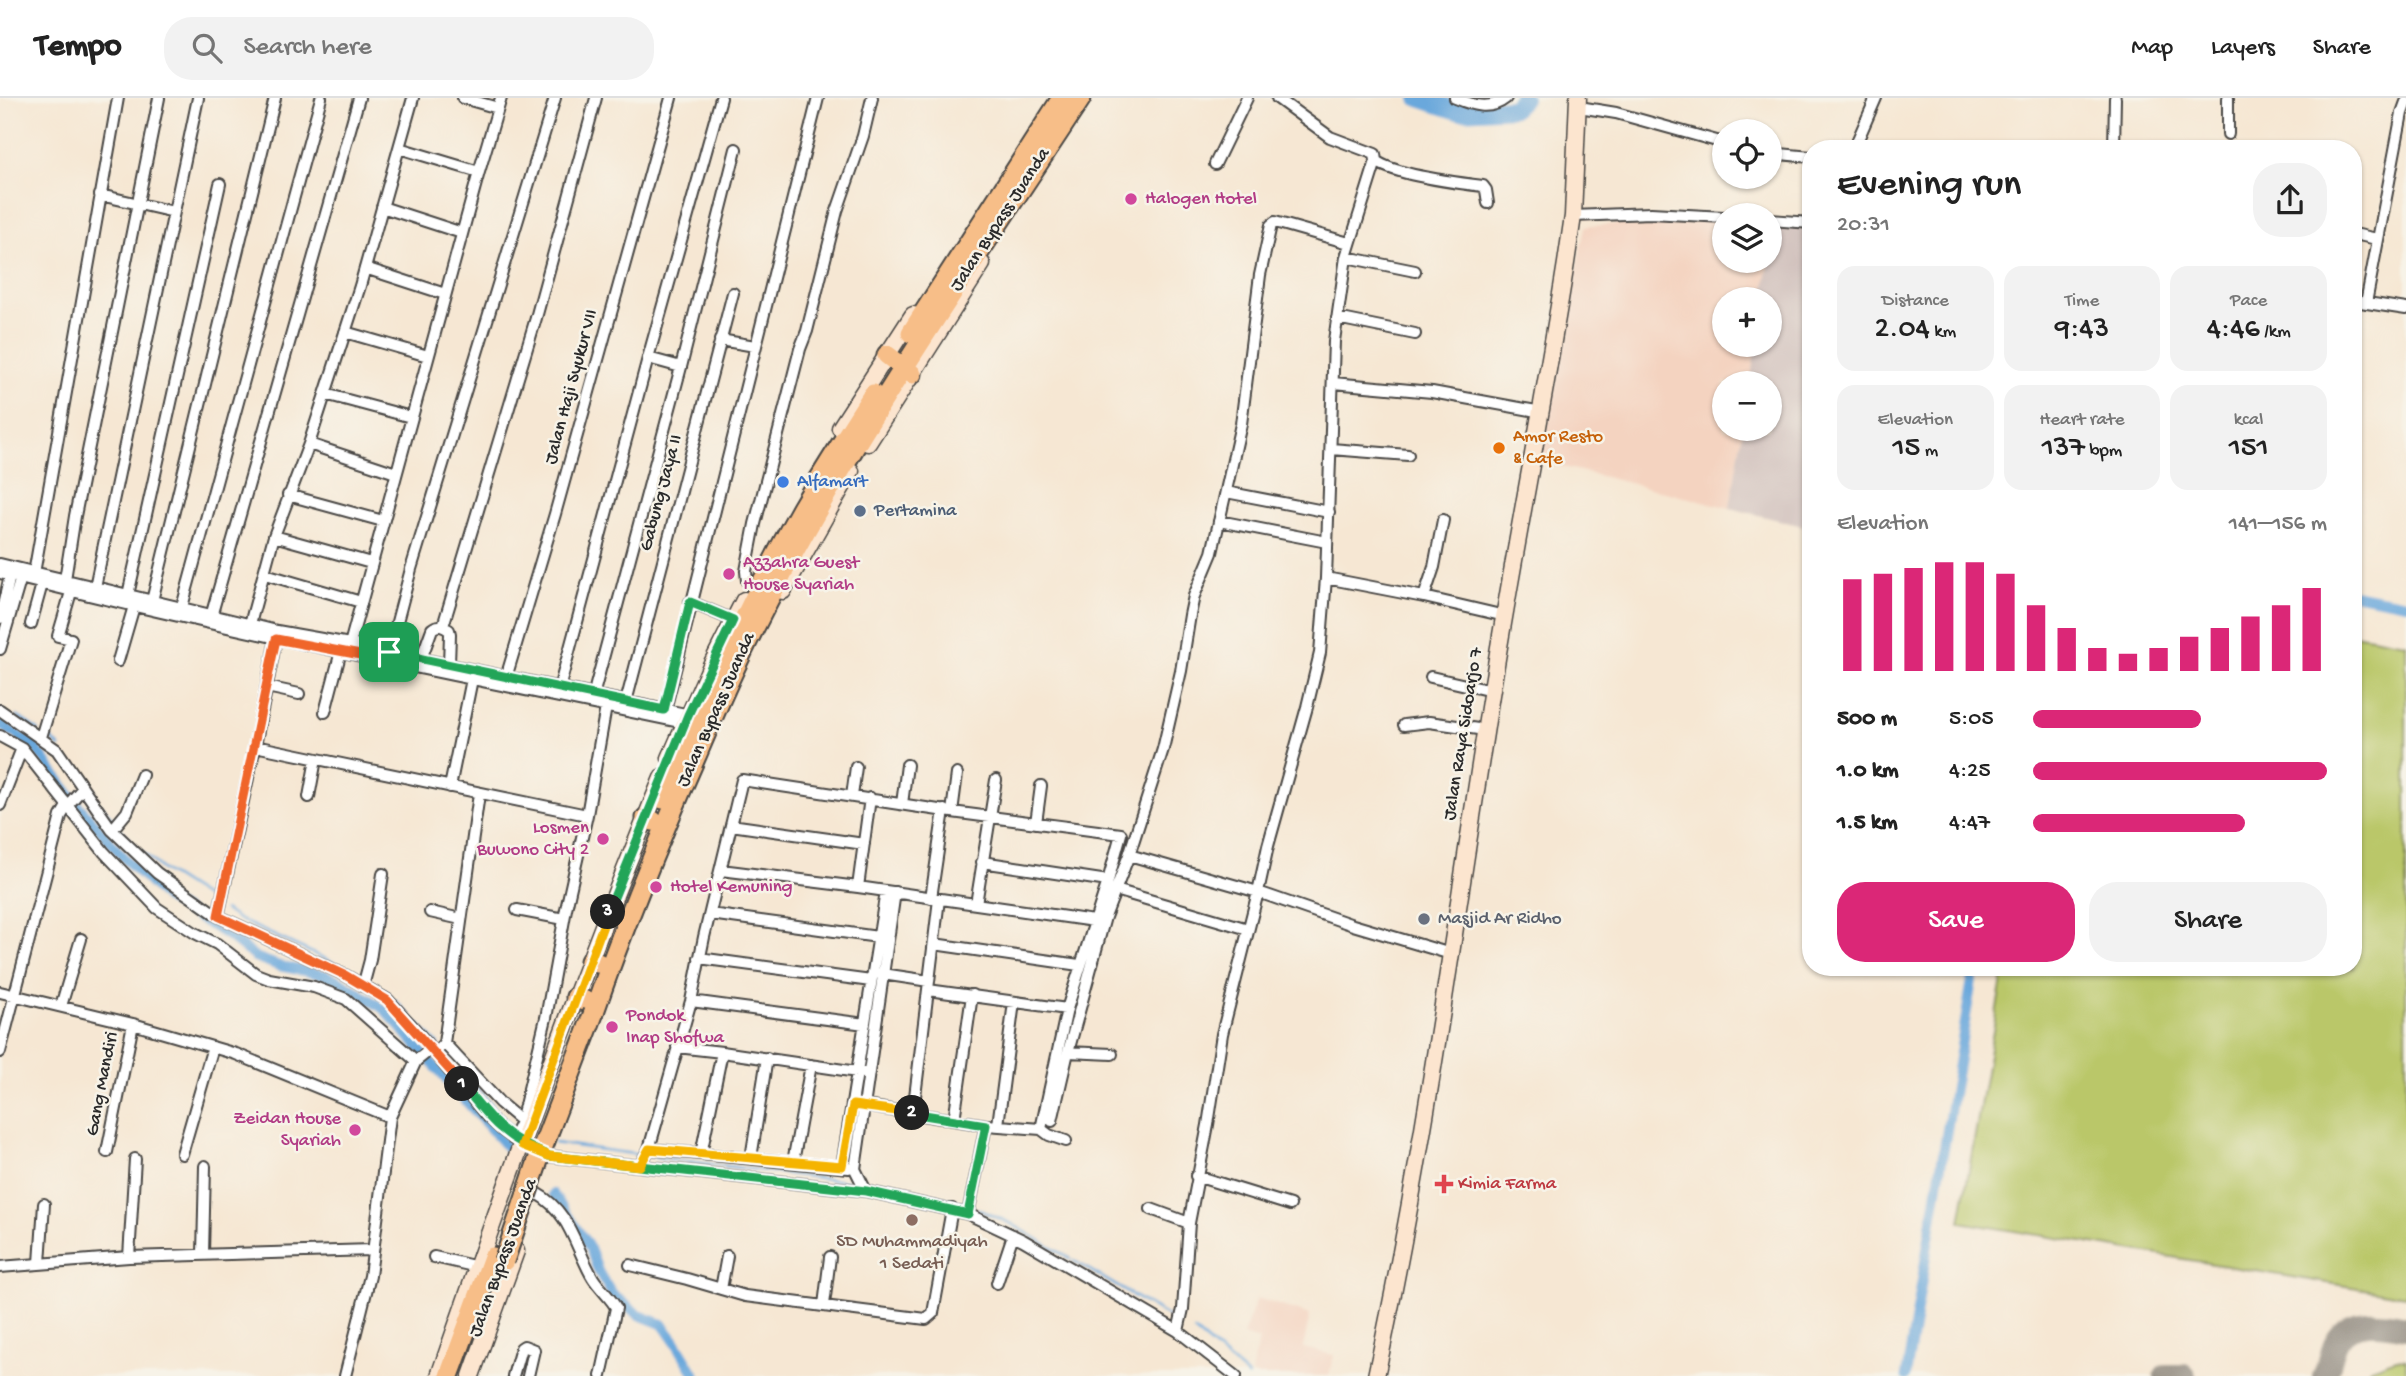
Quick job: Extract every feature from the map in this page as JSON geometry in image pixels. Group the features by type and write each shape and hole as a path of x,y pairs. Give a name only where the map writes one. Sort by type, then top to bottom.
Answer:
{"highway":[{"name":"Jalan Bypass Juanda","path":"601,971 649,819 695,719 753,630 899,364 1055,117 1062,98"},
{"name":"Jalan Bypass Juanda","path":"1055,117 1081,98"},
{"name":"Jalan Bypass Juanda","path":"449,1372 584,1005 601,971 626,932 702,750 695,719"}],"street":[{"path":"0,649 23,576 118,98"},
{"path":"42,734 71,639 58,636 75,516 159,98"},
{"path":"95,587 198,98"},
{"path":"151,606 275,98"},
{"path":"182,607 321,98"},
{"path":"210,619 359,98"},
{"path":"250,624 274,536 309,444 365,268 414,98"},
{"path":"325,712 361,602 500,103 463,98"},
{"path":"389,652 411,569 555,98"},
{"path":"443,626 536,318 596,98"},
{"name":"Jalan Haji Syukur VII","path":"506,681 671,98"},
{"path":"559,689 721,98"},
{"path":"664,710 818,98"},
{"path":"752,587 747,581 746,571 767,477 827,249 863,136 872,98"},
{"path":"1055,117 1091,98"},
{"path":"1215,164 1247,98"},
{"path":"1178,1331 1183,1309 1189,1223 1222,1034 1268,846 1320,653 1326,578 1337,318 1349,243 1376,161 1375,154 1330,137 1277,98"},
{"path":"1455,98 1483,107 1506,98"},
{"path":"1858,140 1876,98"},
{"path":"2114,140 2115,98"},
{"path":"2228,98 2228,134"},
{"path":"2362,287 2377,239 2406,102"},
{"path":"1579,103 1712,140"},
{"name":"Jalan Raya Sidoarjo 7","path":"1376,1376 1397,1279 1485,730 1542,412 1573,216 1579,103"},
{"path":"399,148 479,172"},
{"path":"593,696 681,368 736,149"},
{"path":"1782,154 1802,156"},
{"path":"1376,161 1384,166 1437,179 1483,186 1488,203"},
{"path":"128,595 220,184"},
{"path":"100,195 174,212"},
{"path":"382,207 462,233"},
{"path":"1573,216 1651,213 1712,216"},
{"path":"1782,221 1802,222"},
{"path":"1041,1129 1079,965 1094,921 1110,886 1129,855 1163,749 1181,671 1190,615 1212,553 1241,424 1259,275 1271,225 1275,222 1349,243"},
{"path":"2362,236 2377,239"},
{"path":"1346,257 1415,271"},
{"path":"365,268 445,295"},
{"name":"Gabung Jaya II","path":"626,702 733,293"},
{"path":"2362,304 2406,309"},
{"path":"1337,318 1415,334"},
{"path":"345,332 428,356"},
{"path":"720,340 755,346"},
{"path":"648,358 681,368"},
{"path":"695,719 733,620 797,502 853,407 899,364"},
{"path":"702,750 777,602 850,471 899,364"},
{"path":"1333,383 1432,392 1542,412"},
{"path":"325,394 411,418"},
{"path":"309,444 396,473"},
{"path":"1331,449 1408,455"},
{"path":"1226,492 1329,512"},
{"path":"288,495 383,521"},
{"path":"1424,597 1434,567 1443,520"},
{"path":"1219,521 1327,542"},
{"path":"274,536 371,563"},
{"path":"0,564 23,576 134,606 182,607 210,619 250,624 277,635"},
{"path":"265,574 361,602"},
{"path":"0,618 23,576"},
{"path":"23,576 31,624"},
{"path":"1326,578 1505,616"},
{"path":"66,588 95,587 128,595 151,606 277,635 372,653 472,679 559,689 593,696 607,702 626,702 695,719"},
{"path":"690,602 733,620"},
{"path":"118,661 134,606"},
{"path":"421,659 432,629 443,626 450,634 449,664"},
{"path":"219,911 277,635"},
{"path":"372,653 389,652 449,664 506,681 695,719"},
{"path":"1431,677 1492,691"},
{"path":"450,787 472,679"},
{"path":"267,687 299,694"},
{"path":"434,1257 491,1262 546,1018 607,702"},
{"path":"0,710 5,729 48,779 115,826 151,883 157,908 217,944 256,974 314,987 346,999 432,1051 500,1103 521,1133"},
{"path":"1404,725 1429,722 1485,730"},
{"path":"5,729 42,734 57,750 74,798 104,852 151,883 219,911 345,975 365,980 387,1000 486,1115 552,1148 644,1157 865,1189 968,1214 1013,1235 1178,1331 1236,1376"},
{"path":"255,746 587,815"},
{"path":"0,805 22,748"},
{"path":"309,797 316,759"},
{"path":"902,804 907,765"},
{"path":"852,796 856,768"},
{"path":"913,1113 934,944 935,899 948,811 957,774"},
{"path":"115,826 127,812 142,775"},
{"path":"644,1157 691,1002 742,780 1121,834 1105,917 1052,1121"},
{"path":"976,904 996,780"},
{"path":"1036,823 1041,786"},
{"path":"345,1376 365,1301 390,1117 432,1051 461,919 479,794"},
{"path":"0,1052 61,816 74,798"},
{"path":"858,887 870,798"},
{"path":"731,825 864,844"},
{"path":"1129,855 1258,892 1353,925 1451,954"},
{"path":"982,862 1110,886 1248,929"},
{"path":"721,870 1094,921"},
{"path":"365,980 383,874"},
{"path":"842,1166 853,1105 864,1073 878,937 890,891"},
{"path":"865,1189 857,1172 866,1106 864,1024 890,891"},
{"path":"517,910 564,919"},
{"path":"430,912 461,919"},
{"path":"710,914 878,937"},
{"path":"61,1006 81,939"},
{"path":"934,944 1079,965"},
{"path":"699,958 875,976 972,995 1067,1009"},
{"path":"471,1376 552,1148 601,971"},
{"path":"0,992 133,1024 236,1054 390,1117"},
{"path":"954,1120 972,995"},
{"path":"691,1002 864,1024"},
{"path":"968,1214 992,1125 1014,1002"},
{"path":"521,1133 584,1005"},
{"name":"Gang Mandiri","path":"107,1152 133,1024"},
{"path":"677,1047 864,1073"},
{"path":"182,1154 213,1048"},
{"path":"701,1154 722,1052"},
{"path":"1068,1052 1112,1054"},
{"path":"751,1158 767,1058"},
{"path":"793,1162 811,1065"},
{"path":"853,1105 992,1125 1041,1129 1066,1141"},
{"path":"644,1157 701,1154 842,1166 857,1172"},
{"path":"129,1257 135,1159"},
{"path":"203,1254 205,1166"},
{"path":"1196,1176 1290,1205"},
{"path":"536,1193 557,1209 572,1232 594,1279 605,1296 615,1304 601,1376"},
{"path":"40,1264 44,1204"},
{"path":"630,1265 745,1296 923,1319 933,1313 952,1209"},
{"path":"1151,1209 1189,1223"},
{"path":"998,1283 1013,1235"},
{"path":"0,1267 129,1257 372,1251"},
{"path":"721,1289 727,1256"},
{"path":"824,1305 830,1257"},
{"path":"513,1376 521,1348 524,1346 534,1350 528,1376"}],"shaded area":[{"path":"1640,221 1712,222 1712,273 1767,273 1765,287 1712,287 1712,357 1754,357 1752,371 1712,371 1712,441 1741,441 1730,508 1560,466 1538,464 1585,227"},
{"path":"1782,228 1802,228 1802,526 1730,508 1741,441 1782,441 1782,371 1752,371 1754,357 1782,357 1782,287 1765,287 1767,273 1782,273"},
{"path":"1257,1298 1310,1315 1303,1348 1334,1355 1329,1376 1255,1376 1251,1373 1259,1340 1243,1335"}],"green space":[{"path":"2362,635 2406,643 2406,1296 1960,1222 2003,976 2362,976"},
{"path":"2396,1359 2406,1360 2406,1376 2365,1376 2370,1368"}],"waterway":[{"path":"1419,98 1458,111 1514,108 1523,98"},
{"path":"2362,596 2406,604"},
{"path":"17,716 38,730"},
{"path":"0,724 34,746 77,804 125,859 166,899 227,935 255,957 279,966 325,975 340,981 384,1009 511,1152"},
{"path":"47,735 60,747"},
{"path":"100,804 114,820"},
{"path":"120,828 129,839"},
{"path":"141,851 164,871 216,904"},
{"path":"224,910 240,920 363,976"},
{"path":"1906,1376 1973,976"},
{"path":"369,979 391,996"},
{"path":"396,1001 438,1044"},
{"path":"461,1069 514,1130"},
{"path":"554,1143 641,1155"},
{"path":"647,1156 859,1183"},
{"path":"866,1184 956,1201"},
{"path":"553,1194 590,1248 598,1271 612,1294 639,1315 662,1324 696,1376"},
{"path":"978,1209 1012,1224 1174,1320"},
{"path":"1194,1331 1248,1376"}],"taxiway":[{"path":"2324,1376 2338,1339 2351,1327 2369,1323 2406,1327"},
{"path":"2166,1376 2184,1376"}],"place":[{"name":"Halogen Hotel","path":"1131,199"},
{"name":"Amor Resto & Cafe","path":"1499,448"},
{"name":"Alfamart","path":"783,482"},
{"name":"Pertamina","path":"860,511"},
{"name":"Azzahra Guest House Syariah","path":"729,574"},
{"name":"Losmen Buwono City 2","path":"603,839"},
{"name":"Hotel Kemuning","path":"656,887"},
{"name":"Masjid Ar Ridho","path":"1424,919"},
{"name":"Pondok Inap Shofwa","path":"612,1027"},
{"name":"Zeidan House Syariah","path":"355,1130"},
{"name":"Kimia Farma","path":"1444,1184"},
{"name":"SD Muhammadiyah 1 Sedati","path":"912,1220"}],"route":[{"path":"389,652 373,649 371,657 276,639 218,916 345,975 387,1000 454,1074 486,1115 522,1145 549,1156 866,1191 968,1214 986,1125 913,1113 853,1105 842,1166 649,1149 640,1166 549,1156 522,1145 621,877 688,715 733,620 690,602 664,710 389,652"}]}
